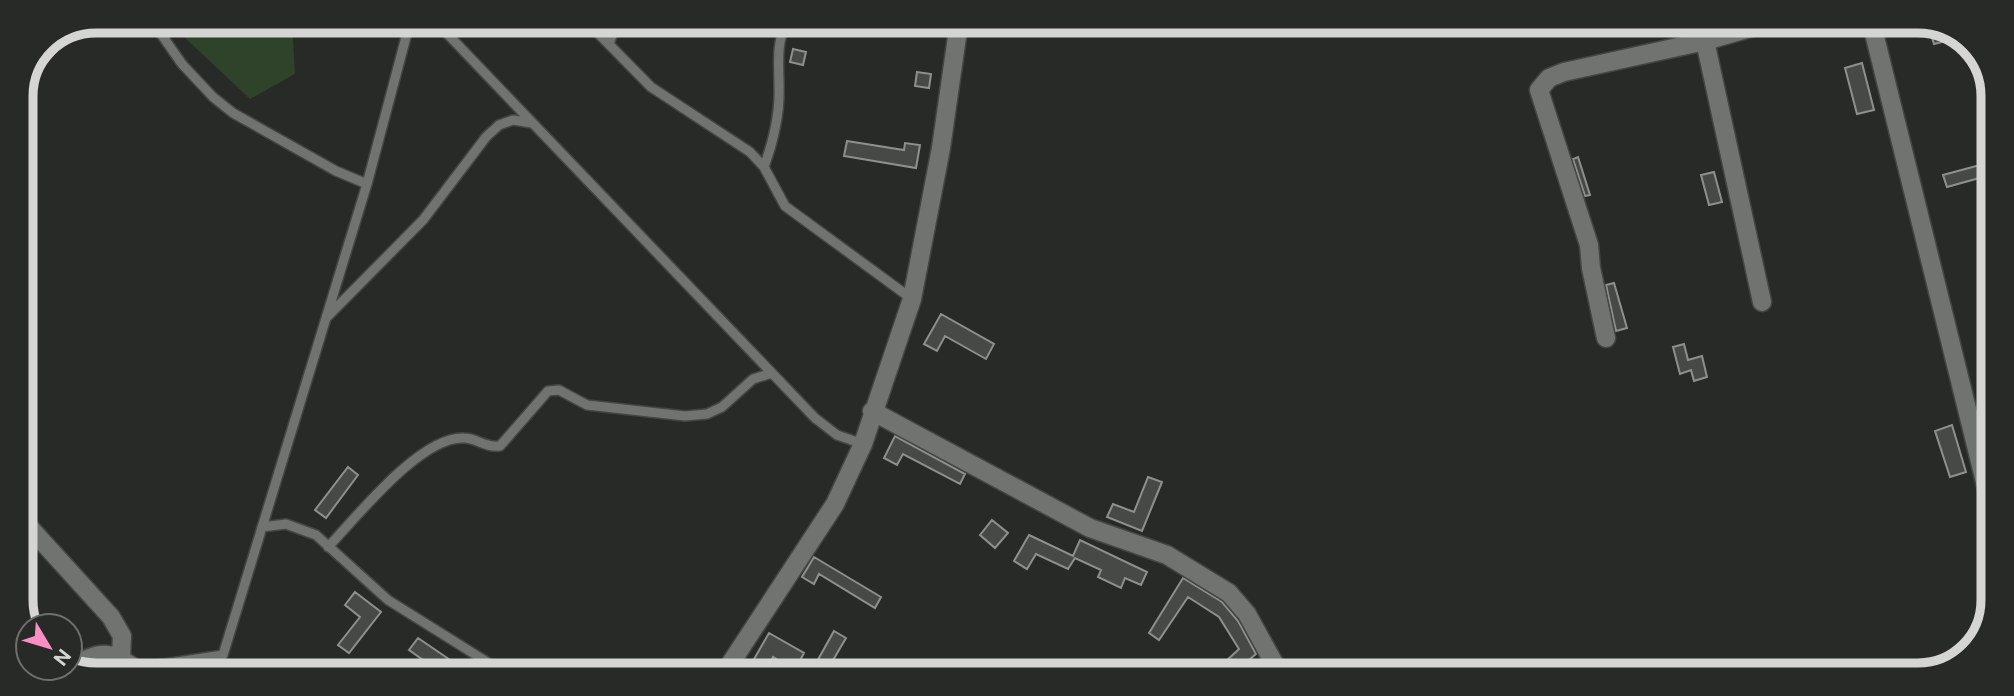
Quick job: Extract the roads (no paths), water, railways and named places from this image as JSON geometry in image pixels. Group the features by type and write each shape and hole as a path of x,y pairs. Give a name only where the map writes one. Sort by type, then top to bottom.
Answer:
{"street":[{"path":"732,663 835,505 863,444 912,299 941,148 958,33"},
{"path":"1606,338 1591,268 1589,244 1539,90 1549,78 1564,72 1732,33"},
{"path":"1874,33 1981,466"},
{"path":"1704,41 1762,302"},
{"path":"872,411 1090,528 1167,555 1229,593 1247,614 1274,663"},
{"path":"33,531 111,617 122,636 131,663"},
{"path":"84,659 105,653 126,663"}],"lane":[{"path":"160,33 182,64 213,97 233,113 336,171 367,184"},
{"path":"157,663 223,655 367,184 407,33"},
{"path":"447,33 772,373 837,435 863,444"},
{"path":"598,33 651,87 750,152 764,167 785,206 912,299"},
{"path":"609,44 613,33"},
{"path":"764,167 774,140 779,88 776,58 781,33"},
{"path":"326,318 422,220 486,137 499,125 513,120 532,122"},
{"path":"328,547 415,458 436,446 465,438 489,447 500,446 548,391 559,390 594,406 685,416 707,414 722,407 753,379 772,373"},
{"path":"262,527 286,524 304,529 388,600 489,663"}]}
